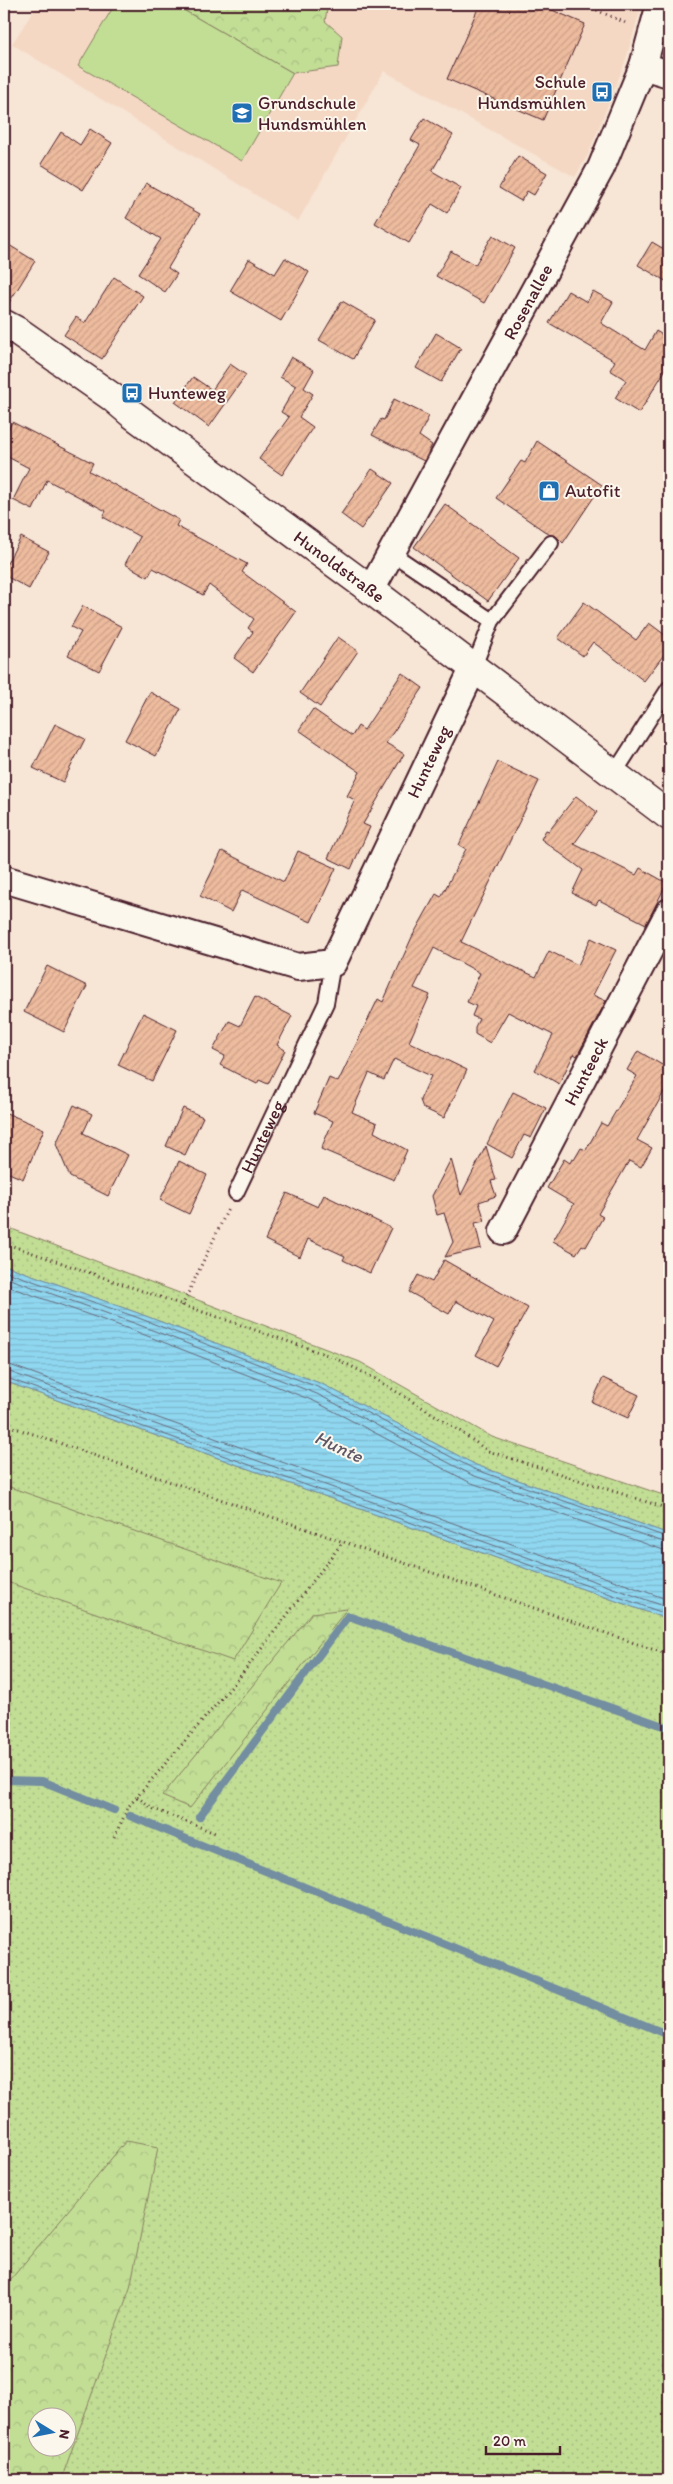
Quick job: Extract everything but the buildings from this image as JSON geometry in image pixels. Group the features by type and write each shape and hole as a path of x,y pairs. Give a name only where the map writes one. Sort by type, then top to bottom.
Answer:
{"street":[{"name":"Rosenallee","path":"370,590 601,168 643,66 660,4"},
{"path":"643,66 669,74"},
{"name":"Hunoldstraße","path":"4,324 19,332 112,397 132,414 370,590 669,816"},
{"name":"Hunteweg","path":"333,963 473,669"},
{"path":"4,879 298,967 333,963"},
{"name":"Hunteeck","path":"503,1231 669,912"}],"lane":[{"path":"473,669 492,621 551,543"},
{"path":"390,552 492,621"},
{"path":"614,774 669,688"},
{"name":"Hunteweg","path":"236,1193 326,1002 333,963"}],"path":[{"path":"583,4 652,34"},
{"name":"Hunteweg","path":"182,1306 236,1193"},
{"path":"4,1243 333,1357 374,1378 452,1425 488,1451 669,1509"},
{"path":"4,1424 342,1543 669,1655"},
{"path":"114,1837 129,1806 239,1678 342,1543"},
{"path":"137,1797 154,1809 215,1833"}],"shaded area":[{"name":"Grundschule Hundsmühlen","path":"38,4 642,4 625,62 588,155 575,177 384,71 298,221 12,44"}],"green space":[{"path":"115,4 173,4 293,73 242,161 78,66"},
{"path":"173,4 328,4 325,21 342,36 338,67 293,73"},
{"path":"4,1226 360,1362 492,1437 669,1497 669,1534 476,1465 322,1384 138,1313 4,1265"},
{"path":"4,1381 669,1620 669,2480 4,2480"},
{"path":"4,1485 281,1583 233,1661 4,1581"},
{"path":"347,1609 190,1808 162,1796 312,1613"},
{"path":"126,2141 158,2147 130,2288 78,2433 78,2406 28,2406 28,2456 70,2456 61,2480 4,2480 4,2292 11,2279"}],"water":[{"name":"Hunte","path":"4,1265 138,1313 322,1384 476,1465 669,1534 669,1620 4,1381"}],"waterway":[{"path":"199,1817 348,1616 669,1728"},
{"path":"4,1780 42,1781 114,1810"},
{"path":"130,1816 669,2035"}],"place":[{"name":"Schule Hundsmühlen","path":"602,92"},
{"name":"Grundschule Hundsmühlen","path":"242,113"},
{"name":"Hunteweg","path":"132,393"},
{"name":"Autofit","path":"549,491"}]}
